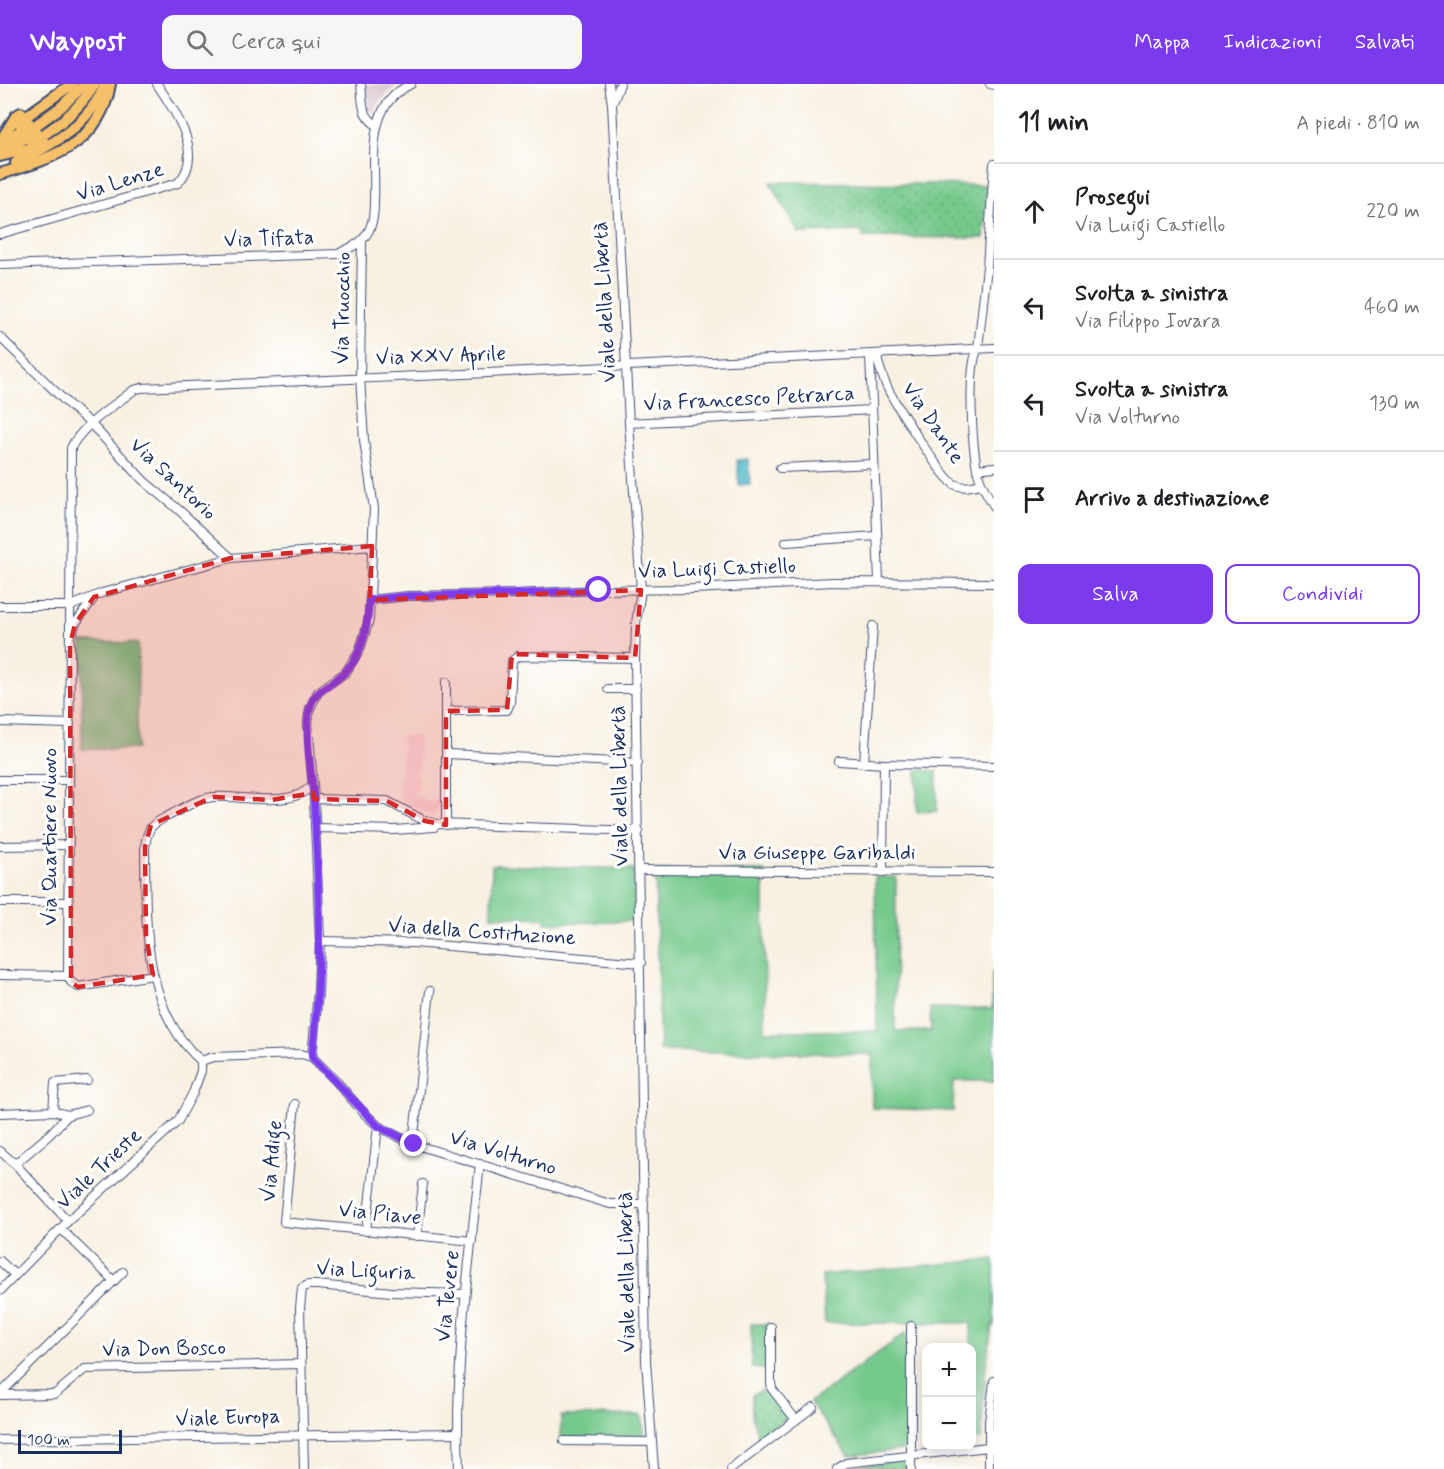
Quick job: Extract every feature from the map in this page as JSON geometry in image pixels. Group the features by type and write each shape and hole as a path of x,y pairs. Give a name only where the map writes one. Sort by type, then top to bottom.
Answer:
{"highway":[{"path":"0,150 15,116 63,84"},
{"path":"0,150 18,122 72,84"},
{"path":"0,150 21,128 79,84"},
{"path":"0,150 53,113 87,84"},
{"path":"0,150 32,148 56,135 79,114 97,84"},
{"path":"0,173 60,140 82,120 108,84"}],"street":[{"name":"Via Lenze","path":"0,234 178,183 187,172 184,131 179,118 157,84"},
{"path":"362,84 363,109 367,118 376,125"},
{"path":"362,240 373,222 376,125 383,108 398,92 411,84"},
{"path":"608,84 620,84"},
{"name":"Viale della Libertà","path":"608,84 612,104 629,423 641,590 636,623 635,658 646,1361 654,1469"},
{"name":"Viale della Libertà","path":"612,104 620,84"},
{"path":"994,164 991,267 978,348 974,357 973,386 973,426 977,469 981,484 994,506"},
{"name":"Via Tifata","path":"0,265 338,254 362,240"},
{"name":"Via Truocchio","path":"312,1057 320,941 308,722 310,708 318,692 346,672 360,649 369,620 374,509 364,440 360,377 362,240"},
{"name":"Via Santorio","path":"0,338 91,424 144,481 231,558"},
{"name":"Via XXV Aprile","path":"71,606 71,448 73,442 91,424 134,390 141,388 994,348"},
{"path":"873,354 872,410 879,581"},
{"name":"Via Dante","path":"873,354 888,389 942,470 956,485 962,487 981,484"},
{"name":"Via Francesco Petrarca","path":"629,423 872,410"},
{"path":"780,468 874,464"},
{"path":"977,469 994,467"},
{"path":"786,542 878,536"},
{"path":"0,606 71,606 94,597 231,558 372,546"},
{"name":"Via Luigi Castiello","path":"369,600 408,596 879,581 994,582"},
{"path":"70,645 75,624 94,597"},
{"name":"Via Quartiere Nuovo","path":"68,976 71,606"},
{"path":"864,763 873,626"},
{"path":"446,711 507,710 514,681 512,662 514,657 522,655 635,658"},
{"path":"442,824 447,754 446,682"},
{"path":"608,689 636,688"},
{"path":"0,722 69,724"},
{"path":"447,754 638,764"},
{"path":"839,760 884,764 994,766"},
{"path":"883,872 884,764"},
{"path":"0,780 68,780"},
{"path":"312,785 302,795 271,800 222,797 201,800 151,825 145,846 146,936 153,975 174,1028 193,1055 201,1061 213,1057 301,1054 312,1057"},
{"path":"314,799 387,801 425,820 442,824 639,831"},
{"path":"315,828 395,830 434,827 442,824"},
{"path":"0,846 68,845"},
{"name":"Via Giuseppe Garibaldi","path":"640,870 994,872"},
{"path":"0,902 68,902"},
{"name":"Via della Costituzione","path":"320,941 414,943 641,963"},
{"path":"0,975 68,976 71,982 78,987 153,975"},
{"path":"414,1144 430,991"},
{"name":"Via Volturno","path":"312,1057 378,1126 414,1144 610,1204 644,1204"},
{"name":"Viale Trieste","path":"0,1291 68,1221 178,1121 193,1093 201,1071 201,1061"},
{"path":"53,1111 55,1083 87,1080"},
{"name":"Via Adige","path":"284,1222 295,1104"},
{"path":"0,1113 53,1111 68,1115 87,1110"},
{"path":"15,1164 68,1115"},
{"path":"366,1231 378,1126"},
{"path":"0,1151 68,1221"},
{"name":"Via Tevere","path":"459,1469 457,1432 460,1348 480,1164"},
{"path":"417,1236 423,1184"},
{"name":"Via Piave","path":"284,1222 472,1241"},
{"path":"61,1229 114,1281"},
{"path":"0,1261 15,1275"},
{"path":"0,1394 123,1272"},
{"name":"Via Liguria","path":"304,1469 300,1308 302,1288 308,1285 392,1292 465,1294"},
{"path":"911,1326 911,1469"},
{"path":"771,1327 772,1389 796,1420"},
{"name":"Via Don Bosco","path":"0,1394 55,1394 85,1369 301,1364"},
{"path":"989,1469 988,1448 994,1381"},
{"path":"732,1469 813,1407"},
{"name":"Viale Europa","path":"0,1440 161,1439 457,1432"},
{"path":"564,1441 652,1442"},
{"path":"837,1469 846,1463 988,1448"}],"highlighted area":[{"path":"372,546 370,600 641,590 635,658 512,654 507,710 446,711 446,825 425,821 387,801 314,799 313,793 271,800 213,797 151,825 145,847 146,936 153,975 78,987 71,982 70,645 75,624 94,597 231,558"}],"shaded area":[{"path":"366,84 398,84 379,103 375,113 368,112"},
{"path":"402,736 419,736 419,771 414,772 420,777 418,790 413,793 431,803 433,798 439,799 440,805 433,817 398,799"}],"green space":[{"path":"770,182 988,185 984,238 863,237 862,231 799,233"},
{"path":"82,642 138,643 137,749 82,749"},
{"path":"917,770 937,771 937,811 917,812"},
{"path":"492,865 634,869 634,921 545,923 545,918 491,916"},
{"path":"655,870 764,871 765,1031 877,1031 875,877 896,877 895,1031 931,1031 930,1008 992,1009 992,973 994,973 994,1081 954,1081 953,1111 872,1108 872,1054 660,1051"},
{"path":"994,1259 994,1325 985,1374 981,1439 976,1439 976,1343 971,1343 971,1323 825,1323 822,1275"},
{"path":"751,1324 768,1324 768,1370 752,1368"},
{"path":"906,1333 907,1449 849,1456 810,1402"},
{"path":"769,1388 789,1417 758,1438 752,1415 752,1395"},
{"path":"642,1415 645,1439 561,1438 561,1416"},
{"path":"906,1460 906,1469 857,1469 855,1466"}],"water":[{"path":"748,459 750,484 739,485 737,460"}],"route":[{"path":"414,1144 378,1126 312,1057 320,941 308,722 310,708 318,692 346,672 360,649 369,620 369,600 408,596 599,590"}]}
